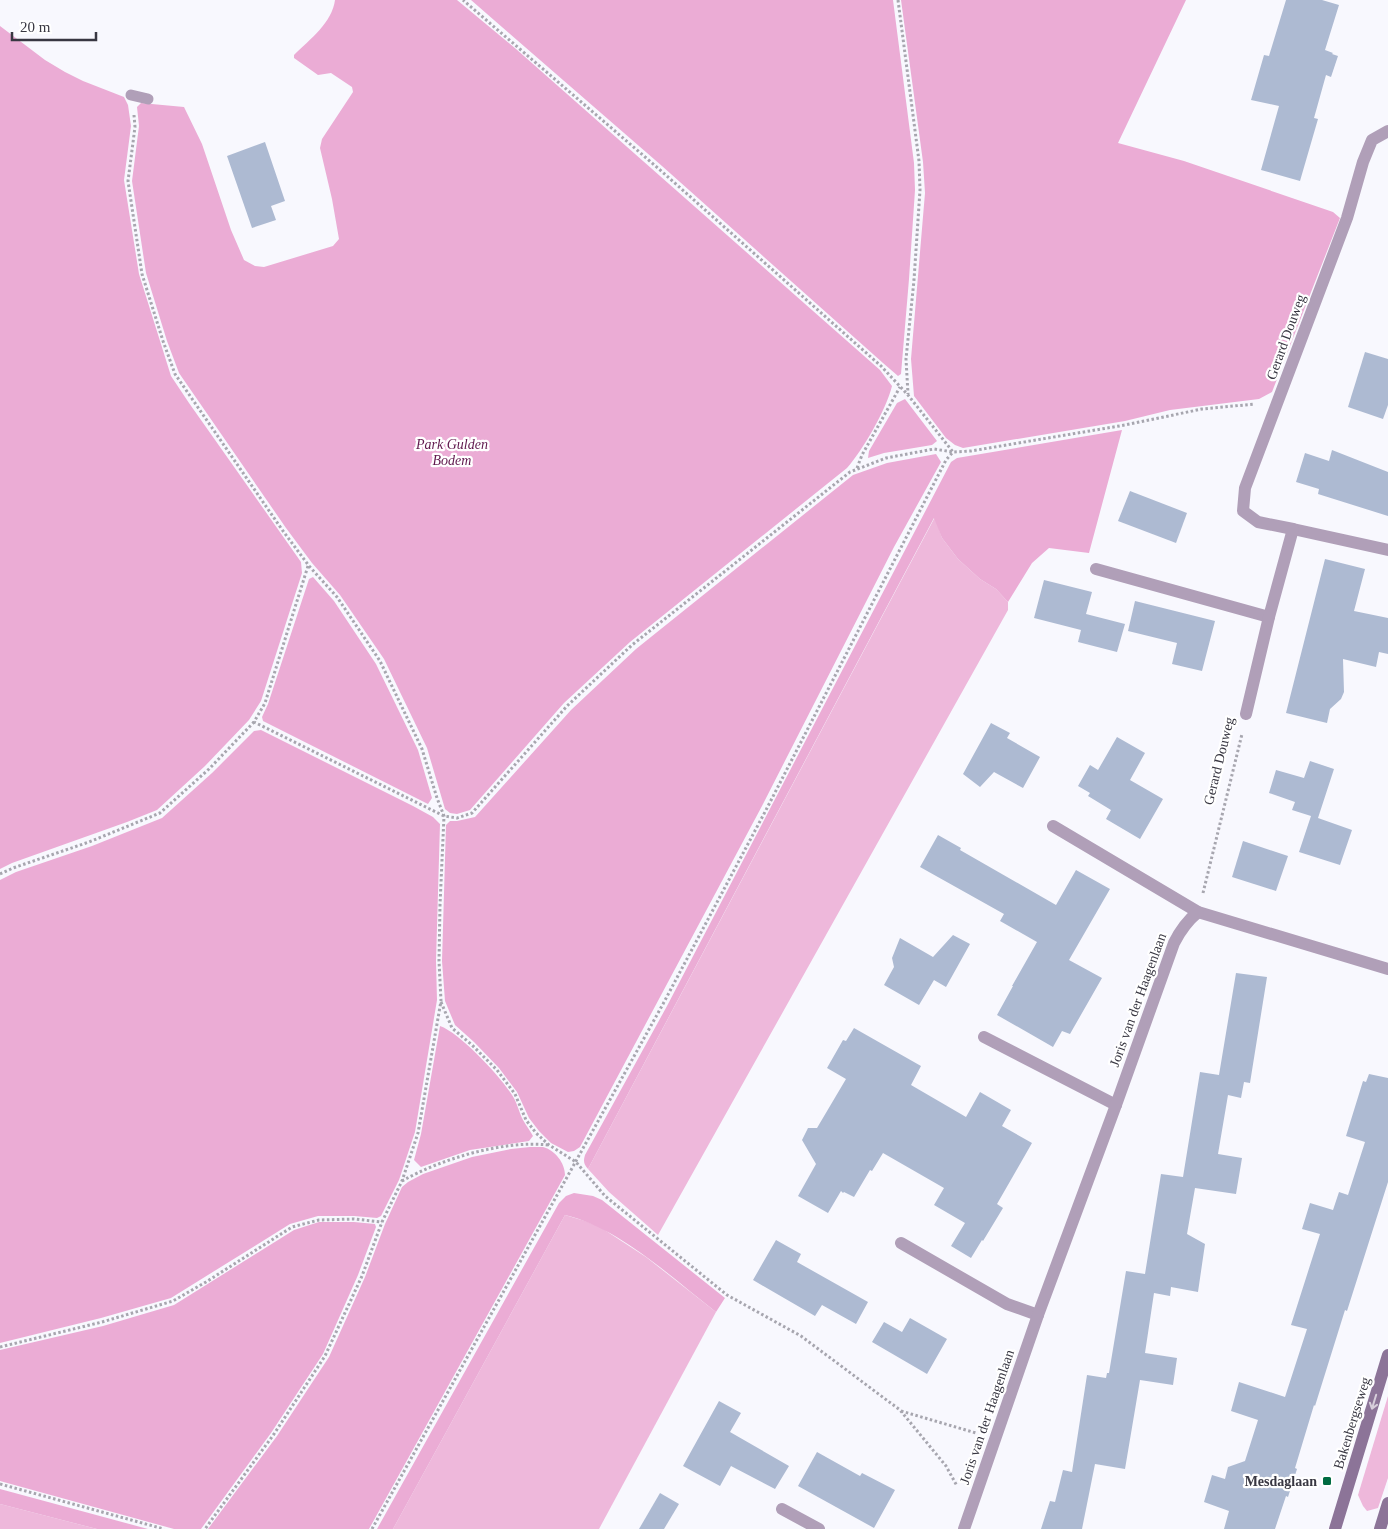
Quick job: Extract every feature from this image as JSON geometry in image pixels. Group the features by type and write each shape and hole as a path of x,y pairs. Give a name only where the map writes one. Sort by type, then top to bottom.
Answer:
{"street":[{"name":"Gerard Douweg","path":"1388,131 1372,140 1362,166 1347,218 1245,488 1243,511 1258,522 1388,550"},
{"name":"Gerard Douweg","path":"1246,714 1269,617 1293,529"},
{"path":"1096,569 1269,617"},
{"path":"1053,826 1198,912 1388,969"},
{"name":"Joris van der Haagenlaan","path":"964,1529 972,1511 1038,1315 1174,943 1179,932 1198,912"},
{"path":"984,1037 1116,1105"},
{"path":"901,1243 1008,1304 1038,1315"},
{"name":"Bakenbergseweg","path":"1338,1528 1388,1355"},
{"path":"1380,1529 1388,1503"},
{"path":"782,1509 819,1529"}],"lane":[{"path":"131,95 148,99"}],"path":[{"path":"464,0 674,182 881,366 908,395 953,452"},
{"path":"898,0 919,161 920,190 906,359 908,395"},
{"path":"131,95 135,127 128,181 142,274 175,374 283,531 309,566 337,597 380,661 422,748 444,816 439,961 441,1001 418,1133 402,1181 382,1222 362,1276 326,1356 274,1434 204,1529"},
{"path":"857,469 862,456 900,387"},
{"path":"254,722 444,816 457,818 472,813 567,706 632,645 842,478 857,469 886,458 934,449 953,452 971,450 1125,425 1202,410 1278,402"},
{"path":"372,1529 658,1013 766,810 946,460 953,452"},
{"path":"0,874 160,814 209,770 254,722 265,703 309,566"},
{"name":"Gerard Douweg","path":"1198,912 1246,714"},
{"path":"441,1001 452,1028 497,1070 515,1094 526,1120 536,1133 549,1145 576,1162 605,1196 727,1295 801,1336 900,1410 946,1466 972,1511"},
{"path":"402,1181 422,1170 471,1153 510,1146 549,1145"},
{"path":"0,1347 102,1322 173,1301 292,1228 319,1220 354,1219 382,1222"},
{"path":"900,1410 996,1439"},
{"path":"0,1484 164,1529"}],"shaded area":[{"path":"935,517 942,538 958,559 980,579 996,589 1008,602 1008,610 658,1235 609,1192 588,1169"},
{"path":"565,1215 600,1227 646,1257 716,1312 599,1529 393,1529"},
{"path":"1388,1396 1388,1478 1378,1508 1367,1511 1358,1495"},
{"path":"0,1504 97,1529 0,1529"}],"green space":[{"name":"Park Gulden Bodem","path":"335,0 457,0 516,49 880,370 892,386 885,406 873,429 847,468 630,642 564,703 470,810 457,814 450,813 445,809 427,748 384,659 340,595 312,563 286,528 179,373 146,273 132,181 139,126 137,107 141,103 184,107 202,144 231,230 244,260 255,266 264,267 333,246 339,239 320,148 322,139 353,92 352,87 331,73 318,75 294,58 294,55 325,23 330,16"},
{"path":"471,0 893,0 914,163 915,190 901,374 898,376 883,363 662,166"},
{"path":"901,0 1186,0 1118,143 1184,161 1333,212 1340,218 1272,392 1259,399 1170,410 1125,421 963,448 946,438 914,396 911,359 925,193 923,162"},
{"path":"0,26 45,60 65,72 124,97 128,105 131,126 124,180 139,274 171,376 301,562 302,573 261,701 249,720 205,766 157,810 0,869"},
{"path":"905,399 937,441 932,445 884,453 868,458 869,451 897,403"},
{"path":"1122,430 1089,553 1049,548 1032,563 1008,602 996,589 980,579 958,559 942,538 934,518 588,1169 584,1163 585,1155 667,1006 951,462 957,458"},
{"path":"936,454 941,462 894,547 762,806 580,1147 568,1152 551,1143 529,1118 517,1092 499,1068 455,1025 445,1001 442,961 446,825 450,821 475,817 571,710 636,649 853,475 887,463"},
{"path":"313,577 334,601 376,664 418,750 432,798 428,804 263,721 262,717 309,579"},
{"path":"261,730 413,806 433,817 440,824 436,961 437,1000 415,1132 399,1180 381,1216 377,1218 318,1216 290,1224 171,1298 101,1318 0,1343 0,880 16,872 92,846 162,818 212,773 254,731"},
{"path":"440,1026 458,1037 468,1046 506,1087 514,1098 523,1120 533,1136 529,1141 470,1150 421,1167 414,1160 421,1134"},
{"path":"530,1147 543,1147 552,1151 561,1162 565,1175 369,1529 208,1529 277,1436 329,1357 365,1277 385,1224 402,1187 423,1174 472,1157"},
{"path":"574,1193 593,1196 602,1200 725,1298 716,1312 625,1242 606,1231 565,1215 393,1529 377,1529 559,1203 566,1196"},
{"path":"319,1222 354,1222 375,1224 376,1227 358,1275 323,1354 271,1433 201,1529 174,1529 0,1481 0,1350 103,1326 174,1305 294,1230"},
{"path":"0,1489 148,1529 97,1529 0,1504"}],"building":[{"path":"1286,0 1322,0 1339,5 1325,50 1338,56 1331,77 1326,75 1314,118 1318,119 1300,181 1261,170 1279,106 1251,100 1264,55 1269,56"},
{"path":"265,142 285,201 271,206 276,220 252,228 227,156"},
{"path":"1365,352 1388,359 1388,405 1383,419 1348,407"},
{"path":"1332,450 1388,472 1388,516 1318,494 1319,489 1296,482 1305,453 1329,461"},
{"path":"1130,491 1187,513 1176,543 1118,521"},
{"path":"1325,559 1365,569 1354,611 1388,618 1388,654 1379,652 1376,667 1343,659 1344,692 1341,699 1330,709 1327,723 1286,713"},
{"path":"1044,580 1092,592 1086,614 1125,624 1117,652 1078,642 1081,630 1034,618"},
{"path":"1135,601 1215,621 1202,671 1172,664 1177,643 1128,631"},
{"path":"991,723 1010,733 1007,738 1040,757 1023,788 994,772 980,787 963,774"},
{"path":"1117,737 1145,753 1130,780 1163,799 1140,839 1106,819 1111,810 1088,796 1090,793 1078,786 1090,765 1098,770"},
{"path":"1310,761 1334,769 1318,818 1352,830 1340,865 1299,852 1311,816 1292,810 1295,802 1269,793 1276,770 1304,778"},
{"path":"938,835 961,848 960,850 1056,905 1076,870 1110,889 1069,960 1102,978 1070,1034 1062,1031 1053,1047 997,1015 1037,942 1000,921 1004,914 920,867"},
{"path":"1243,841 1288,856 1276,891 1232,877"},
{"path":"953,935 970,944 946,987 934,980 919,1005 884,985 894,967 892,958 900,938 933,957"},
{"path":"1236,973 1267,977 1250,1083 1244,1082 1241,1098 1228,1095 1218,1154 1242,1158 1236,1194 1195,1188 1187,1234 1205,1244 1198,1292 1171,1287 1170,1296 1154,1293 1145,1353 1177,1358 1173,1385 1140,1380 1125,1469 1095,1464 1082,1529 1041,1529 1050,1501 1055,1502 1063,1470 1072,1472 1087,1375 1106,1378 1107,1373 1109,1373 1126,1271 1145,1274 1161,1174 1183,1177 1200,1072 1219,1075"},
{"path":"854,1028 921,1066 911,1085 966,1117 980,1092 1011,1110 1002,1126 1032,1143 997,1204 1003,1208 971,1258 951,1246 965,1223 934,1205 944,1188 883,1153 854,1197 841,1191 828,1213 798,1196 816,1164 802,1140 808,1128 817,1128 846,1079 827,1068 843,1040 846,1041"},
{"path":"1369,1074 1388,1078 1388,1182 1347,1311 1345,1310 1314,1405 1295,1468 1297,1469 1275,1529 1224,1529 1229,1511 1204,1502 1212,1475 1225,1479 1228,1467 1245,1461 1258,1420 1231,1411 1239,1382 1285,1397 1307,1329 1291,1325 1320,1234 1302,1229 1310,1203 1333,1210 1339,1192 1348,1195 1365,1142 1346,1136 1363,1081 1366,1082"},
{"path":"776,1240 801,1254 797,1262 868,1302 856,1324 822,1305 815,1316 753,1280"},
{"path":"910,1318 947,1339 927,1374 872,1342 884,1322 902,1332"},
{"path":"719,1401 741,1413 730,1432 789,1466 775,1489 731,1466 720,1486 683,1466"},
{"path":"817,1452 860,1476 862,1473 895,1490 874,1528 798,1486"},
{"path":"660,1493 679,1504 664,1529 639,1529"}],"place":[{"name":"Mesdaglaan","path":"1327,1481"}]}
